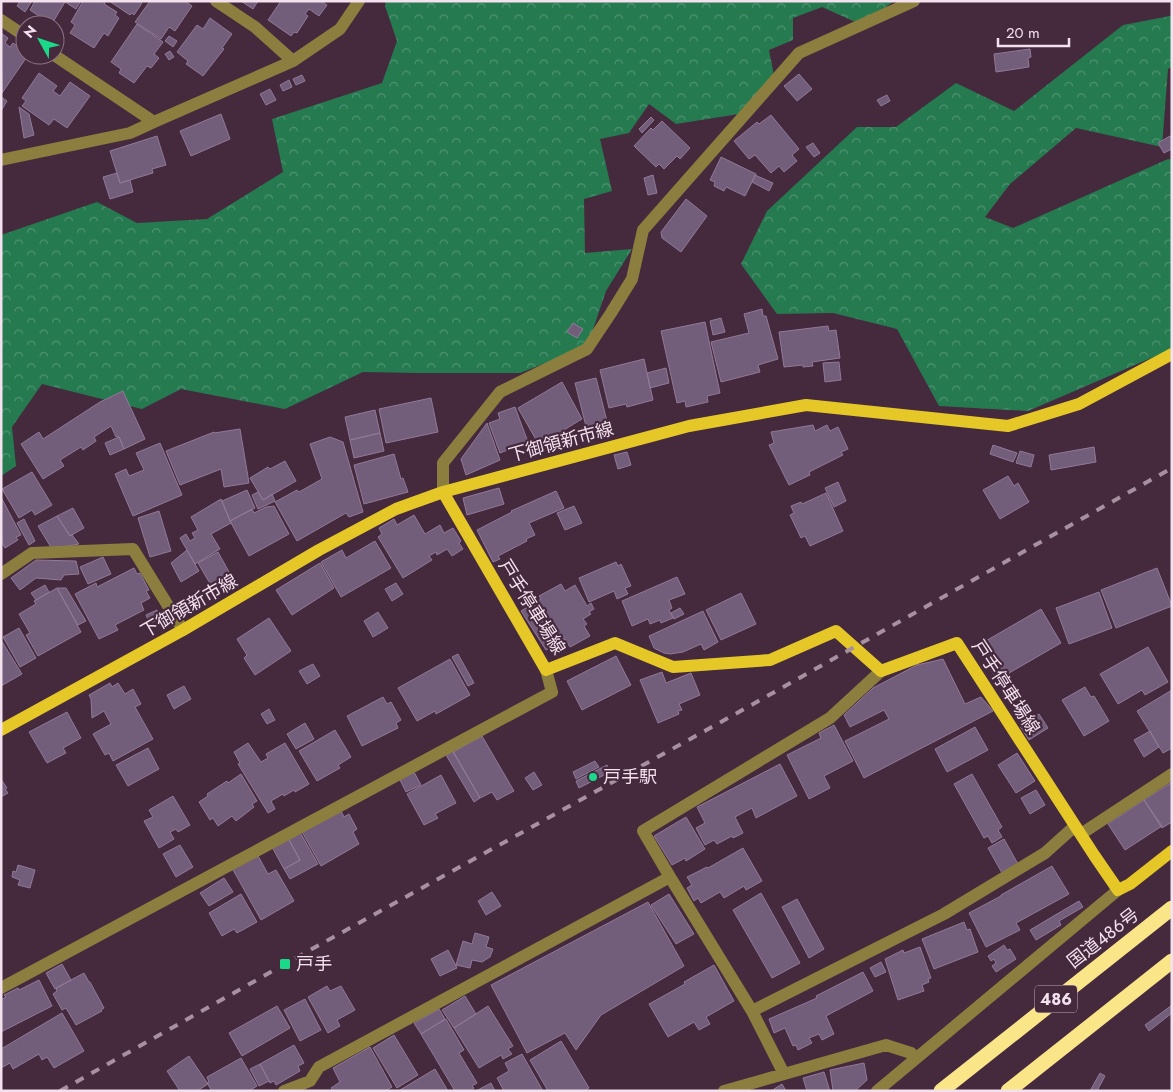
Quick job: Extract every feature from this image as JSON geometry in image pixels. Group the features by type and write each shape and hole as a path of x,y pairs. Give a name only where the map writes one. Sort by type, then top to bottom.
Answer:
{"highway":[{"name":"国道486号","path":"941,1091 1172,908"},
{"name":"486","path":"1008,1091 1172,961"}],"main road":[{"name":"下御領新市線","path":"1,730 183,630 387,513 442,492 689,426 806,405 1008,426 1079,404 1172,354"},
{"name":"戸手停車場線","path":"442,492 546,670 615,643 673,667 770,660 836,631 881,670 957,643 1118,890"},
{"path":"1118,890 1130,884 1172,851"}],"street":[{"path":"216,1 256,27 293,61"},
{"path":"1,160 130,133 293,61 340,29 359,1"},
{"path":"442,492 443,463 500,392 587,348 632,280 643,230 799,53 914,1"},
{"path":"1,20 15,29"},
{"path":"65,62 154,122"},
{"path":"1,574 32,553 133,549 183,630"},
{"path":"1,988 552,692 546,670"},
{"path":"784,1074 752,1011 643,831 830,718 881,670"},
{"path":"752,1011 944,914 1172,774"},
{"path":"284,1091 310,1081 319,1067 670,877"},
{"path":"877,1091 1118,890"},
{"path":"724,1091 886,1045 911,1053 916,1058"}],"green space":[{"path":"386,1 894,1 862,25 822,7 793,18 793,40 769,50 776,86 745,113 676,124 649,104 629,133 600,139 612,191 584,199 585,253 632,249 606,291 587,347 520,373 363,372 285,409 181,389 142,409 42,384 12,427 16,466 1,476 1,235 97,202 137,223 207,219 283,172 272,119 382,83 397,41 385,6"},
{"path":"1172,16 1172,67 1168,69 1162,147 1076,128 1010,184 985,217 1013,228 1168,159 1172,160 1172,349 1028,411 939,406 897,329 833,313 777,314 741,264 767,211 857,127 896,127 956,83 1014,111 1123,25"}],"building":[{"path":"20,1 32,1 25,12 17,6"},
{"path":"35,1 81,1 76,9 65,2 57,15 38,15 30,10"},
{"path":"83,1 101,1 117,12 115,15 119,18 108,36 104,33 94,48 70,33 75,25 71,22"},
{"path":"109,1 140,1 142,3 134,15 132,13 130,15"},
{"path":"150,1 185,1 192,6 175,31 169,27 161,39 135,22"},
{"path":"241,1 258,1 253,9"},
{"path":"281,1 321,1 327,5 319,16 309,9 305,14 308,16 297,33 294,32 291,36 268,20"},
{"path":"210,18 232,34 222,48 224,49 203,76 186,64 188,61 177,52 197,25 203,29"},
{"path":"137,24 163,42 154,54 159,58 151,68 147,66 134,83 119,73 121,69 111,62"},
{"path":"1,33 8,38 5,43 10,47 13,43 15,44 15,65 21,65 2,93"},
{"path":"169,36 177,41 173,47 165,41"},
{"path":"1030,49 1029,67 996,72 994,54"},
{"path":"170,51 174,57 169,60 165,54"},
{"path":"39,73 57,86 53,91 60,96 70,82 90,96 67,128 54,119 49,125 22,106 26,101 22,98"},
{"path":"799,74 812,89 797,101 784,86"},
{"path":"302,75 305,81 296,85 293,79"},
{"path":"289,80 292,87 283,91 280,85"},
{"path":"270,89 276,100 266,105 260,94"},
{"path":"887,95 890,101 881,106 877,100"},
{"path":"1,97 7,101 1,111"},
{"path":"19,107 29,114 34,135 24,138"},
{"path":"221,114 230,139 191,156 180,131"},
{"path":"771,115 799,149 792,155 797,161 784,172 779,166 771,173 755,155 749,159 734,141 757,122 759,124"},
{"path":"651,117 654,120 642,133 639,129"},
{"path":"662,121 690,148 680,159 677,156 664,169 659,164 656,167 634,146 651,128 653,130"},
{"path":"157,136 166,165 152,169 153,173 120,183 110,151"},
{"path":"1170,136 1172,138 1172,149 1164,153 1158,143"},
{"path":"813,143 820,153 814,157 806,147"},
{"path":"721,157 756,174 745,196 726,187 724,191 714,186 715,182 710,180"},
{"path":"117,173 120,183 130,180 133,192 110,199 103,177"},
{"path":"653,175 657,193 648,195 644,178"},
{"path":"755,175 773,183 769,191 752,182"},
{"path":"686,199 707,216 681,252 662,238 661,232"},
{"path":"762,309 763,316 766,316 778,359 758,365 760,372 721,382 711,342 749,333 744,314"},
{"path":"721,318 725,332 713,335 710,321"},
{"path":"705,322 720,393 707,396 708,402 686,407 685,401 677,403 661,331"},
{"path":"573,323 583,329 577,338 567,332"},
{"path":"828,326 829,331 836,330 840,358 812,362 813,366 784,367 779,332"},
{"path":"644,359 653,400 627,407 626,404 609,408 600,370"},
{"path":"839,362 841,380 825,382 823,363"},
{"path":"666,368 669,383 650,388 647,373"},
{"path":"596,378 609,429 588,434 575,383"},
{"path":"562,382 582,419 539,445 518,408"},
{"path":"123,391 145,439 124,449 119,437 116,437 111,426 94,437 96,441 83,450 81,447 60,460 64,466 43,479 21,444 39,432 43,439 100,402"},
{"path":"431,398 438,432 386,443 379,409"},
{"path":"515,407 528,442 500,453 489,423 500,419 498,413"},
{"path":"375,410 380,433 350,440 345,417"},
{"path":"487,423 500,460 466,475 461,459"},
{"path":"813,425 815,431 827,425 830,431 838,427 848,449 841,452 843,455 809,472 810,475 789,485 769,445 774,443 771,432"},
{"path":"240,429 249,483 224,487 221,469 180,485 166,451 214,432"},
{"path":"380,433 384,451 354,458 350,440"},
{"path":"119,437 124,449 110,455 105,443"},
{"path":"330,437 343,442 363,512 349,517 346,513 297,541 275,502 297,490 299,492 322,479 310,444"},
{"path":"160,443 182,495 133,516 115,474 126,469 129,476 144,470 136,453"},
{"path":"993,445 1017,453 1013,462 990,454"},
{"path":"1094,447 1096,462 1051,470 1049,455"},
{"path":"1020,451 1034,455 1031,467 1016,463"},
{"path":"627,452 631,465 618,469 614,455"},
{"path":"394,454 401,479 403,478 408,492 364,504 354,465"},
{"path":"285,461 296,481 263,500 250,478 268,467 270,469"},
{"path":"32,472 52,505 35,515 32,510 19,518 2,489"},
{"path":"1008,476 1014,486 1018,483 1029,502 1000,519 983,490"},
{"path":"838,482 846,501 834,507 825,488"},
{"path":"499,488 504,504 467,515 463,498"},
{"path":"247,490 255,508 230,521 222,501"},
{"path":"556,491 564,508 529,523 535,535 498,556 500,559 493,562 477,530 511,511"},
{"path":"258,492 263,500 272,494 275,501 258,509 252,495"},
{"path":"826,493 843,531 810,546 805,536 801,538 790,515 794,513 791,506 801,502 802,504"},
{"path":"1,497 21,535 16,537 18,540 5,548 1,541"},
{"path":"221,499 231,523 211,534 220,549 195,564 180,538 186,534 190,541 195,538 192,533 198,530 191,517"},
{"path":"274,506 289,534 249,556 230,521 252,509 254,513 266,507"},
{"path":"574,506 582,523 565,530 557,513"},
{"path":"73,508 84,528 70,536 57,516"},
{"path":"159,511 171,551 150,557 138,518"},
{"path":"414,515 425,534 440,525 444,533 453,528 461,541 459,543 463,549 452,556 447,549 437,555 436,552 429,556 432,560 403,578 378,537 382,534 379,528 394,519 397,525"},
{"path":"57,516 70,536 72,535 79,544 52,549 38,526"},
{"path":"24,519 35,541 29,545 17,523"},
{"path":"375,541 391,568 341,597 321,562 342,550 346,558"},
{"path":"187,550 199,571 181,582 171,563"},
{"path":"218,552 234,581 215,592 198,563"},
{"path":"103,557 111,574 88,584 80,567"},
{"path":"36,560 76,561 79,574 64,575 61,580 36,578 20,590 11,578"},
{"path":"616,562 618,566 621,564 631,586 625,588 628,594 617,599 614,591 589,602 579,578"},
{"path":"320,563 334,588 292,615 276,590"},
{"path":"134,568 137,574 140,573 149,590 146,591 150,598 141,603 144,610 115,625 118,630 99,639 75,594 96,583 97,587"},
{"path":"1157,568 1172,606 1116,628 1101,590"},
{"path":"677,577 685,594 669,600 672,608 669,610 673,618 661,623 660,620 650,624 648,619 632,626 622,601"},
{"path":"396,583 403,594 392,601 385,589"},
{"path":"561,584 565,591 575,585 587,606 591,603 594,609 589,612 591,614 583,619 587,624 584,626 590,636 570,647 565,639 546,650 521,611 541,599 539,596"},
{"path":"45,585 49,592 36,600 31,593"},
{"path":"57,588 66,588 86,621 78,625"},
{"path":"57,588 81,632 38,656 26,635 30,633 19,614 36,604 34,601"},
{"path":"1099,592 1112,628 1069,644 1056,608"},
{"path":"741,593 756,624 721,640 706,610"},
{"path":"680,608 684,614 674,619 671,613"},
{"path":"1041,609 1061,643 997,680 977,646"},
{"path":"157,610 160,618 150,624 146,615"},
{"path":"703,611 718,642 704,650 701,644 683,652 670,654 654,648 649,636"},
{"path":"378,612 388,628 373,637 364,621"},
{"path":"269,618 291,651 255,675 244,658 247,655 237,639"},
{"path":"19,628 36,658 20,667 3,637"},
{"path":"1,640 22,674 1,686"},
{"path":"1148,647 1168,682 1145,695 1142,690 1118,704 1100,674"},
{"path":"458,654 474,683 468,686 452,657"},
{"path":"616,656 631,685 582,710 567,681"},
{"path":"450,659 470,695 436,714 435,711 417,721 398,688"},
{"path":"943,659 965,704 981,697 993,711 864,778 845,741 889,719 884,710 850,727 844,715 873,688 917,665"},
{"path":"313,664 320,676 307,684 299,671"},
{"path":"662,672 666,683 691,673 700,695 679,704 682,710 678,711 679,714 658,723 640,680"},
{"path":"110,683 112,687 118,683 125,694 133,689 141,704 135,707 153,739 113,761 109,753 105,755 93,734 111,724 104,711 92,718 89,695"},
{"path":"184,686 191,699 174,709 167,695"},
{"path":"1085,687 1091,697 1094,696 1109,721 1084,736 1062,700"},
{"path":"1172,690 1172,748 1163,753 1137,711"},
{"path":"383,697 387,704 391,702 401,720 396,723 398,728 362,746 347,716"},
{"path":"269,709 275,720 267,724 261,714"},
{"path":"67,712 81,738 63,748 66,753 47,763 29,732"},
{"path":"1039,714 1048,728 1029,740 1020,726"},
{"path":"305,723 314,739 296,749 287,734"},
{"path":"834,725 853,761 824,776 830,788 809,799 787,755 821,738 819,733"},
{"path":"975,727 988,750 947,772 935,749"},
{"path":"335,730 351,757 338,765 340,768 317,781 299,751"},
{"path":"1150,731 1159,747 1144,757 1134,740"},
{"path":"482,736 514,791 497,800 492,792 480,798 453,752"},
{"path":"248,743 261,762 268,758 266,754 285,743 309,784 295,792 294,790 284,796 283,794 271,801 275,809 268,813 238,764 240,763 234,752"},
{"path":"148,748 159,769 128,786 116,765"},
{"path":"453,751 480,798 474,802 446,755"},
{"path":"1017,753 1035,781 1016,793 998,765"},
{"path":"595,761 599,767 576,779 573,772"},
{"path":"780,764 797,796 756,818 752,808 735,817 743,833 733,838 732,836 717,844 714,840 705,845 696,828 705,823 697,807"},
{"name":"戸手駅","path":"607,765 610,772 579,788 576,781"},
{"path":"413,770 421,785 406,792 399,778"},
{"path":"534,772 542,785 533,790 525,778"},
{"path":"241,774 257,801 252,804 254,807 236,821 232,816 218,826 213,818 210,820 199,802 208,796 207,794"},
{"path":"972,774 1002,827 998,830 1002,837 992,843 988,836 984,838 954,784"},
{"path":"441,775 456,803 435,814 438,818 424,825 407,794"},
{"path":"1,779 8,793 1,797"},
{"path":"1172,782 1172,822 1162,828 1144,800"},
{"path":"1036,790 1045,805 1030,814 1021,798"},
{"path":"173,796 190,825 178,832 176,829 170,832 174,839 159,848 144,821 153,817 149,810"},
{"path":"1144,800 1162,826 1125,850 1108,824"},
{"path":"340,809 344,817 349,814 357,829 353,832 359,844 321,866 301,830"},
{"path":"686,817 705,849 686,861 685,858 672,865 654,836"},
{"path":"300,832 318,864 290,879 284,869 300,860 288,838"},
{"path":"288,838 300,860 284,869 272,847"},
{"path":"1004,839 1018,864 1002,873 988,848"},
{"path":"180,845 193,867 176,877 163,854"},
{"path":"743,848 762,881 746,890 744,886 724,898 720,892 701,903 698,898 694,901 687,888 692,885 687,877 708,868"},
{"path":"257,854 268,874 276,870 294,901 261,920 232,868"},
{"path":"18,865 35,870 30,888 18,885 20,880 12,877 13,871 16,872"},
{"path":"1052,866 1069,894 1016,923 1020,930 986,947 969,913"},
{"path":"224,878 233,892 209,906 200,893"},
{"path":"492,892 501,906 486,915 478,901"},
{"path":"761,893 800,963 772,978 733,910"},
{"path":"241,894 257,922 237,933 234,929 222,936 209,913"},
{"path":"669,894 694,934 676,944 651,905"},
{"path":"797,899 824,949 809,958 782,907"},
{"path":"1079,901 1083,907 1059,921 1061,925 1036,940 1030,930"},
{"path":"648,902 684,966 601,1015 576,1050 565,1033 527,1053 491,985"},
{"path":"964,922 967,930 970,929 978,952 934,969 922,939"},
{"path":"475,933 489,937 486,947 493,949 490,957 482,962 472,960 470,968 456,965 463,941 472,944"},
{"path":"1004,945 1007,950 1010,949 1016,959 996,972 992,966 996,963 994,959 991,961 988,956"},
{"path":"920,947 931,978 928,979 929,982 922,985 924,991 898,1000 885,959 903,950 904,953"},
{"path":"448,950 457,968 440,976 431,959"},
{"path":"881,962 886,972 875,977 870,968"},
{"path":"62,964 71,980 55,989 46,973"},
{"path":"714,965 734,1001 706,1017 710,1024 699,1030 694,1022 668,1037 649,1004"},
{"path":"863,972 873,991 826,1016 834,1034 822,1040 819,1034 809,1038 812,1043 798,1050 796,1045 793,1046 785,1028 774,1033 769,1019 817,998 816,996"},
{"path":"84,973 104,1008 102,1011 76,1025 66,1008 62,1010 53,994 57,991 56,988"},
{"path":"39,980 52,1006 1,1032 1,1000 6,997 4,995"},
{"path":"327,986 330,991 341,986 355,1010 337,1020 340,1026 328,1033 308,997"},
{"path":"465,996 476,1014 454,1028 442,1010"},
{"path":"305,999 321,1030 300,1041 284,1010"},
{"path":"1172,1005 1172,1013 1149,1031 1145,1025"},
{"path":"277,1006 290,1028 242,1056 229,1033"},
{"path":"488,1006 513,1046 508,1049 512,1054 503,1059 501,1055 479,1068 454,1028"},
{"path":"439,1009 445,1019 421,1034 414,1023"},
{"path":"62,1013 84,1051 54,1068 47,1057 42,1060 39,1054 13,1069 10,1063 1,1068 1,1049"},
{"path":"446,1019 464,1050 459,1053 477,1083 472,1086 474,1088 470,1091 455,1091 421,1034"},
{"path":"394,1035 418,1075 397,1088 373,1048"},
{"path":"561,1041 589,1088 584,1091 548,1091 530,1060"},
{"path":"294,1045 304,1063 298,1066 300,1071 276,1085 274,1081 270,1083 260,1064"},
{"path":"370,1047 392,1087 385,1091 333,1091 331,1088 340,1082 333,1068"},
{"path":"522,1054 543,1091 504,1091 497,1078 509,1071 505,1063"},
{"path":"189,1056 208,1084 197,1091 180,1091 167,1071"},
{"path":"241,1058 257,1086 249,1091 212,1091 207,1083 209,1082 207,1077"},
{"path":"864,1063 867,1080 855,1091 833,1091 830,1070"},
{"path":"260,1064 269,1081 259,1086 250,1069"},
{"path":"435,1069 448,1091 400,1091 400,1090"},
{"path":"824,1072 830,1091 807,1091 803,1078"},
{"path":"1100,1073 1105,1076 1097,1091 1090,1091"},
{"path":"491,1083 495,1091 476,1091"},
{"path":"782,1084 786,1091 771,1091"}],"railway":[{"path":"60,1091 1172,468"}],"place":[{"name":"戸手駅","path":"593,777"},
{"name":"戸手","path":"285,964"}]}
